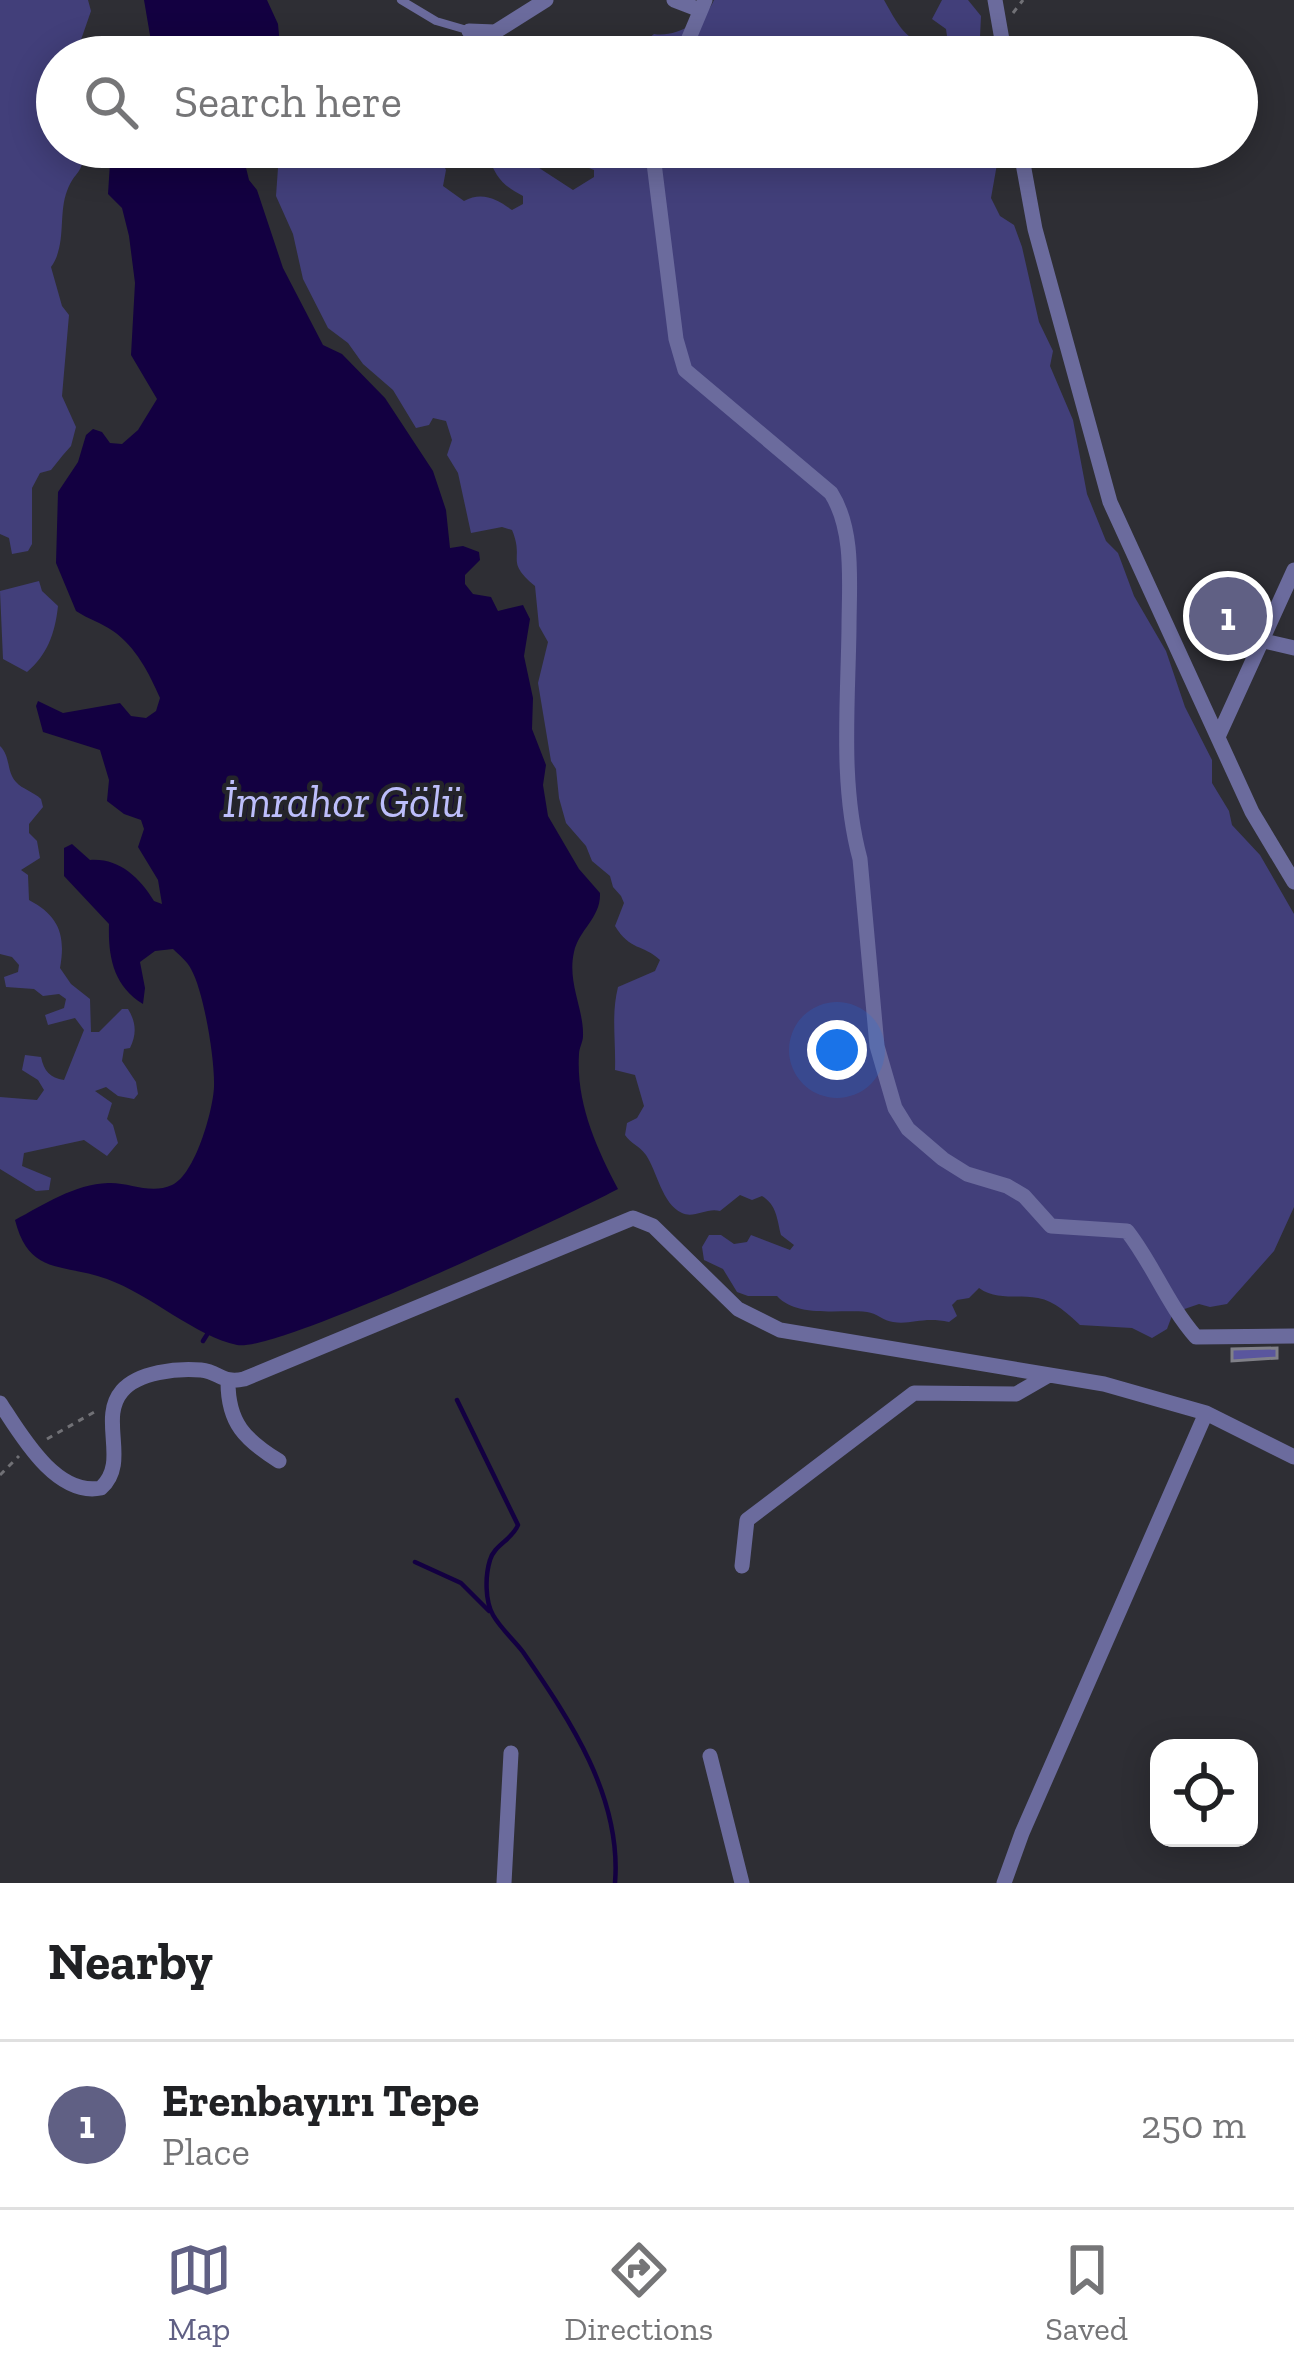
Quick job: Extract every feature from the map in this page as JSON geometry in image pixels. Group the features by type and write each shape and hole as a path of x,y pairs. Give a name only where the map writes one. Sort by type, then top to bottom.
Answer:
{"street":[{"path":"469,31 496,32 546,0"},
{"path":"674,0 702,5 689,36"},
{"path":"995,0 1001,36"},
{"path":"655,168 676,340 685,370 830,493 840,507 849,580 852,830 860,859 878,1046 895,1108 908,1129 943,1159 1024,1196 1052,1226 1126,1231 1142,1250 1174,1312 1196,1337 1294,1336"},
{"path":"1024,168 1035,229 1103,482 1252,812 1294,881"},
{"path":"1218,737 1294,570"},
{"path":"1260,640 1294,648"},
{"path":"0,1403 28,1446 69,1483 101,1488 114,1470 114,1405 135,1380 200,1370 228,1382 262,1373 633,1218 653,1226 715,1290 758,1322 780,1330 1104,1384 1206,1413 1294,1457"},
{"path":"742,1566 747,1520 914,1393 1016,1394 1049,1375"},
{"path":"228,1382 228,1406 236,1426 245,1438 279,1461"},
{"path":"1004,1883 1206,1413"},
{"path":"504,1883 511,1753"},
{"path":"710,1756 742,1883"}],"lane":[{"path":"401,0 436,21 469,31"}],"path":[{"path":"0,1475 28,1446 88,1418 121,1392"}],"shaded area":[{"path":"0,0 88,0 91,11 82,36 36,36 36,168 80,168 64,200 59,249 51,267 69,315 62,396 76,427 71,446 51,470 40,473 32,488 28,551 12,554 9,538 0,534"},
{"path":"714,0 884,0 910,36 652,36 689,26"},
{"path":"942,0 968,0 981,16 980,36 947,36 946,29 932,19"},
{"path":"278,168 445,168 443,186 464,201 489,198 512,210 523,204 523,196 509,188 494,168 539,168 573,190 594,177 589,168 996,168 991,198 1000,216 1014,225 1022,247 1039,322 1053,351 1050,366 1073,420 1087,494 1106,541 1118,553 1134,596 1166,651 1185,707 1212,760 1212,783 1232,825 1260,855 1294,914 1294,1207 1274,1251 1227,1304 1199,1304 1173,1313 1167,1329 1152,1338 1132,1328 1080,1325 1044,1300 1000,1296 979,1288 952,1305 957,1316 949,1322 900,1323 867,1312 807,1310 777,1296 748,1296 737,1292 723,1269 704,1260 702,1247 709,1235 721,1235 734,1244 747,1242 751,1235 790,1250 794,1245 781,1235 774,1208 762,1196 752,1200 740,1195 720,1211 687,1214 675,1209 646,1155 625,1135 627,1123 644,1106 635,1075 615,1070 618,987 655,971 660,960 626,940 615,926 624,903 621,896 566,823 538,683 548,642 539,626 535,586 518,565 512,530 502,527 471,533 458,473 447,455 452,440 446,421 433,418 429,425 416,428 393,390 328,328 303,279 293,234 276,196"},
{"path":"39,581 42,591 58,606 49,643 27,672 3,659 0,591"},
{"path":"0,746 16,782 41,799 43,807 29,824 40,858 21,870 28,875 29,900 58,928 60,968 90,999 91,1032 99,1032 122,1009 128,1009 135,1028 122,1061 138,1094 134,1099 106,1087 95,1091 112,1103 107,1119 118,1143 107,1156 84,1140 24,1153 22,1166 51,1178 49,1190 36,1191 0,1169 0,1097 37,1100 44,1090 22,1070 25,1055 41,1057 48,1073 64,1080 84,1030 75,1018 48,1025 45,1015 64,1008 66,999 59,994 43,996 34,989 6,987 4,977 18,972 19,965 0,954"}],"water":[{"path":"144,0 267,0 279,36 150,36"},
{"name":"İmrahor Gölü","path":"110,168 246,168 283,268 323,345 342,354 385,398 433,471 446,510 450,548 463,546 479,552 480,560 465,575 465,584 473,594 491,597 498,611 523,605 530,619 524,656 533,698 532,729 546,765 543,785 548,816 579,869 600,893 572,963 583,1026 579,1072 584,1107 618,1189 361,1306 262,1342 237,1345 222,1340 123,1286 39,1259 21,1238 15,1220 60,1196 96,1184 156,1189 172,1185 195,1156 214,1087 204,1009 189,966 173,949 155,951 140,962 143,1004 133,997 114,969 109,924 64,876 64,848 72,844 90,860 110,862 127,871 162,904 158,880 138,847 144,829 141,820 107,801 109,780 100,750 43,732 36,706 38,701 63,713 120,703 131,716 146,718 156,711 160,698 128,645 109,628 76,611 56,563 58,492 78,462 86,435 93,429 110,443 122,444 138,430 157,399 131,355 135,283 129,236 122,208 108,194"}],"building":[{"path":"1277,1348 1277,1358 1232,1361 1232,1349"}],"waterway":[{"path":"203,1341 208,1333"},
{"path":"457,1400 518,1525 490,1560 490,1609 541,1678 589,1761 610,1820 615,1883"},
{"path":"415,1562 461,1583 489,1611"}],"place":[{"name":"Erenbayırı Tepe","path":"1228,616"}]}
